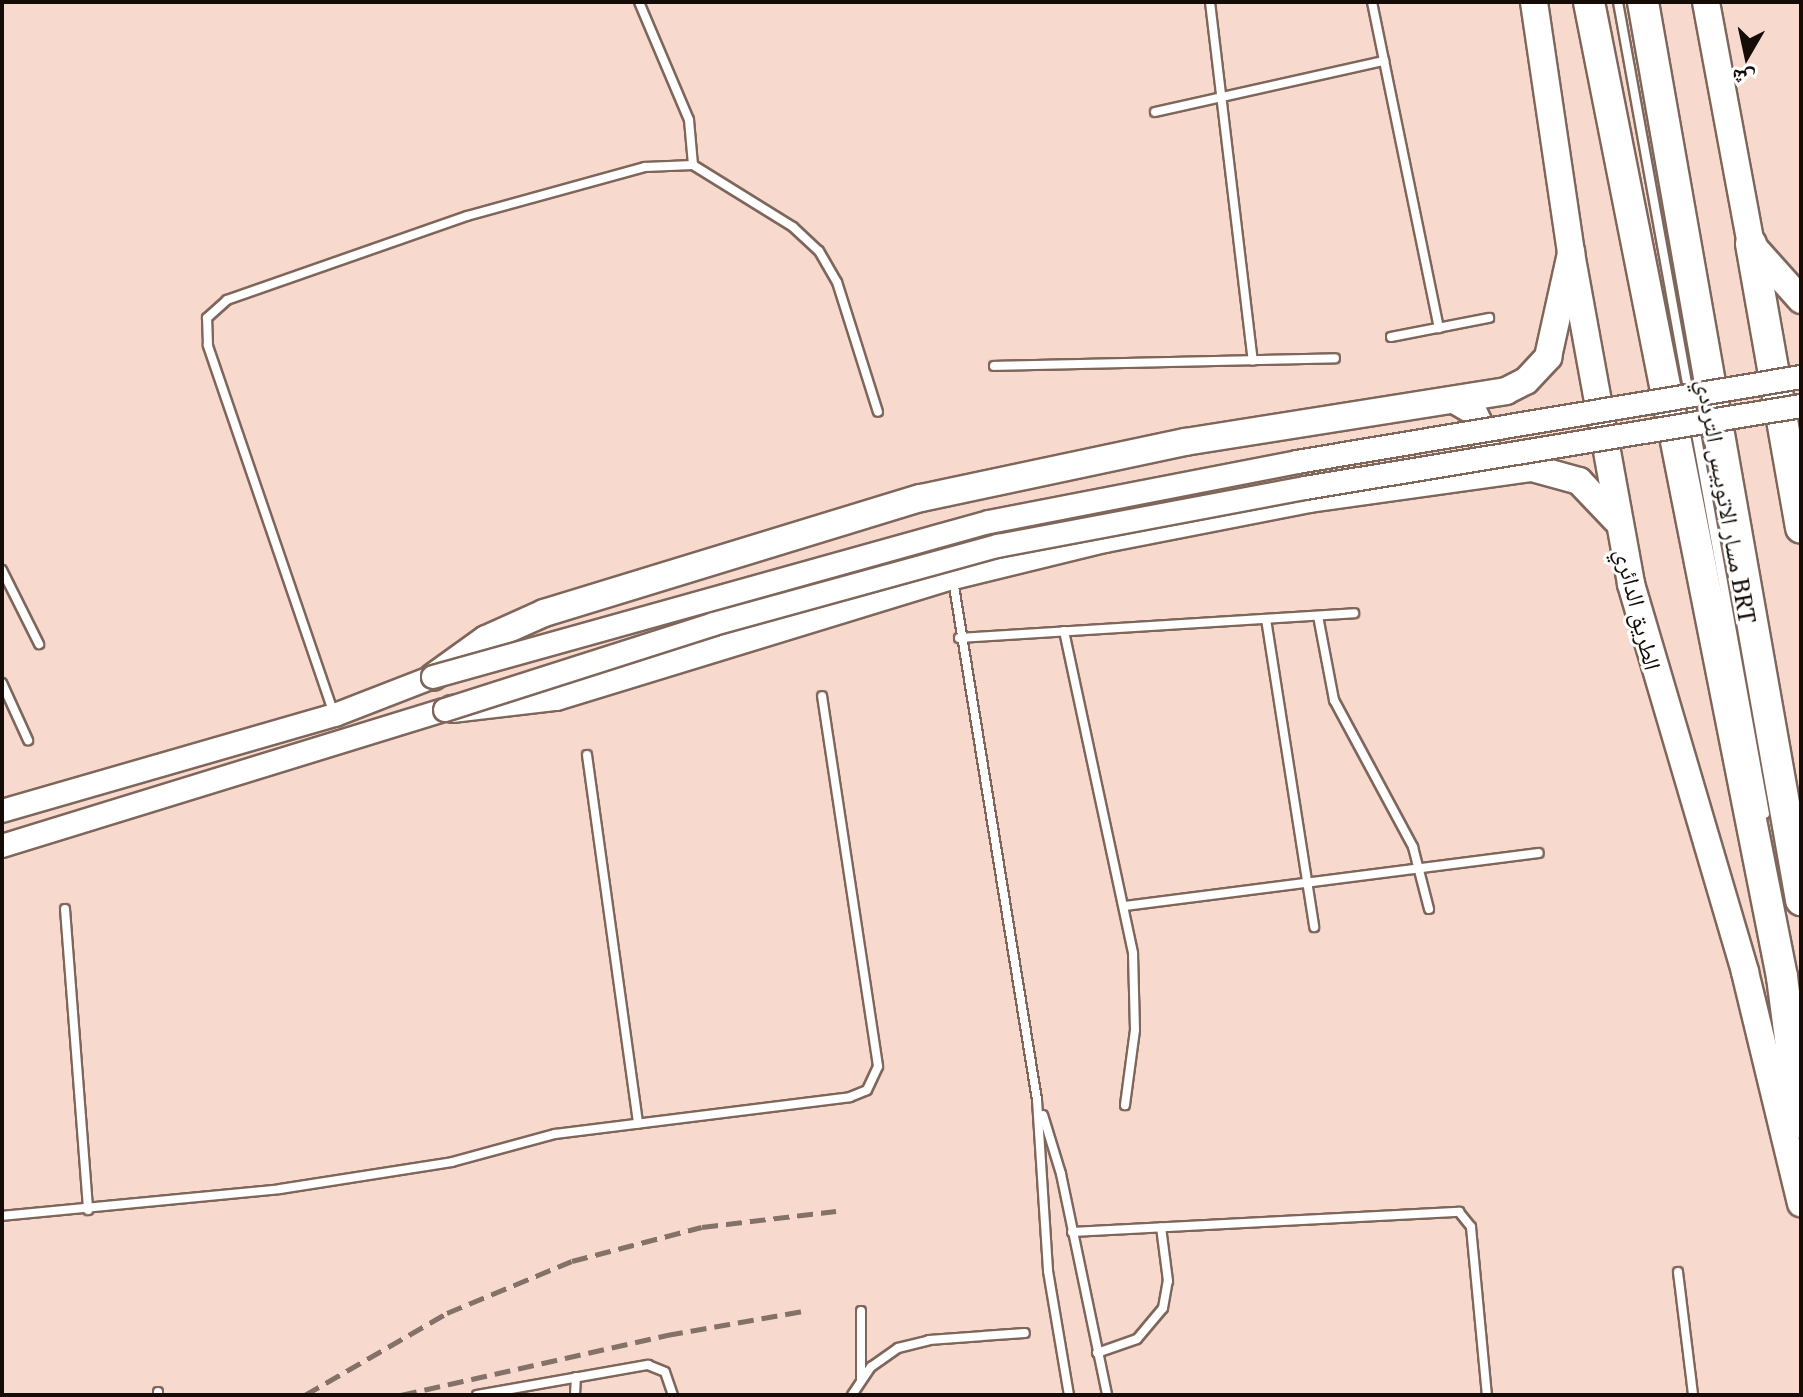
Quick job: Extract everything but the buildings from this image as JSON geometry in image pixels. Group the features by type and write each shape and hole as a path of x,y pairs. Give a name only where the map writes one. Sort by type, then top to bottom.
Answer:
{"highway":[{"name":"الطريق الدائري","path":"1534,2 1571,253 1618,523 1663,707 1709,840 1745,972 1801,1203"},
{"path":"1589,2 1782,977 1801,1123"},
{"path":"1706,2 1801,528"},
{"path":"1646,9 1653,84 1801,900"},
{"path":"1751,244 1801,300"},
{"path":"433,677 477,645 524,621 921,498 1229,434 1456,401 1516,387 1542,366 1556,337 1571,253"},
{"path":"1456,401 1473,411 1486,438 1485,458 1476,475"},
{"path":"445,710 556,697 953,576 1105,539 1308,499 1532,468 1566,475 1591,490 1618,523"}],"main road":[{"path":"2,811 335,715 433,677 989,522 1297,462 1801,377"},
{"path":"2,846 714,624 998,546 1305,488 1801,406"}],"lane":[{"path":"639,2 689,120 693,165"},
{"path":"1210,2 1253,360"},
{"path":"1372,2 1439,328"},
{"name":"مسار الاتوبيس الترددي BRT","path":"1618,2 1767,823"},
{"path":"1155,112 1384,61"},
{"path":"335,715 208,345 207,318 227,300 426,228 645,167 693,165 793,227 819,251 837,282 878,412"},
{"path":"1391,337 1489,318"},
{"path":"994,366 1335,358"},
{"path":"3,575 39,644"},
{"path":"953,576 959,638 1037,1100 1048,1271 1069,1395"},
{"path":"2,595 12,590"},
{"path":"959,638 1354,613"},
{"path":"1318,616 1326,672 1339,714 1382,785 1422,868 1429,909"},
{"path":"1266,619 1314,927"},
{"path":"1064,631 1125,906 1136,1005 1125,1105"},
{"path":"2,683 28,740"},
{"path":"2,1216 88,1210 408,1169 545,1136 850,1097 867,1090 877,1075 822,696"},
{"path":"587,755 638,1123"},
{"path":"1125,906 1539,853"},
{"path":"65,909 88,1210"},
{"path":"1037,1100 1056,1155 1107,1395"},
{"path":"1072,1232 1459,1212 1471,1227 1487,1395"},
{"path":"1097,1353 1137,1339 1163,1308 1168,1281 1161,1227"},
{"path":"1678,1272 1693,1395"},
{"path":"860,1380 861,1311"},
{"path":"852,1395 860,1380 883,1357 913,1343 1025,1333"},
{"path":"477,1395 654,1366 669,1377 673,1395"},
{"path":"575,1395 576,1377"}],"railway":[{"path":"305,1395 447,1313 572,1261 702,1227 836,1211"},
{"path":"401,1395 667,1335 809,1310"}]}
